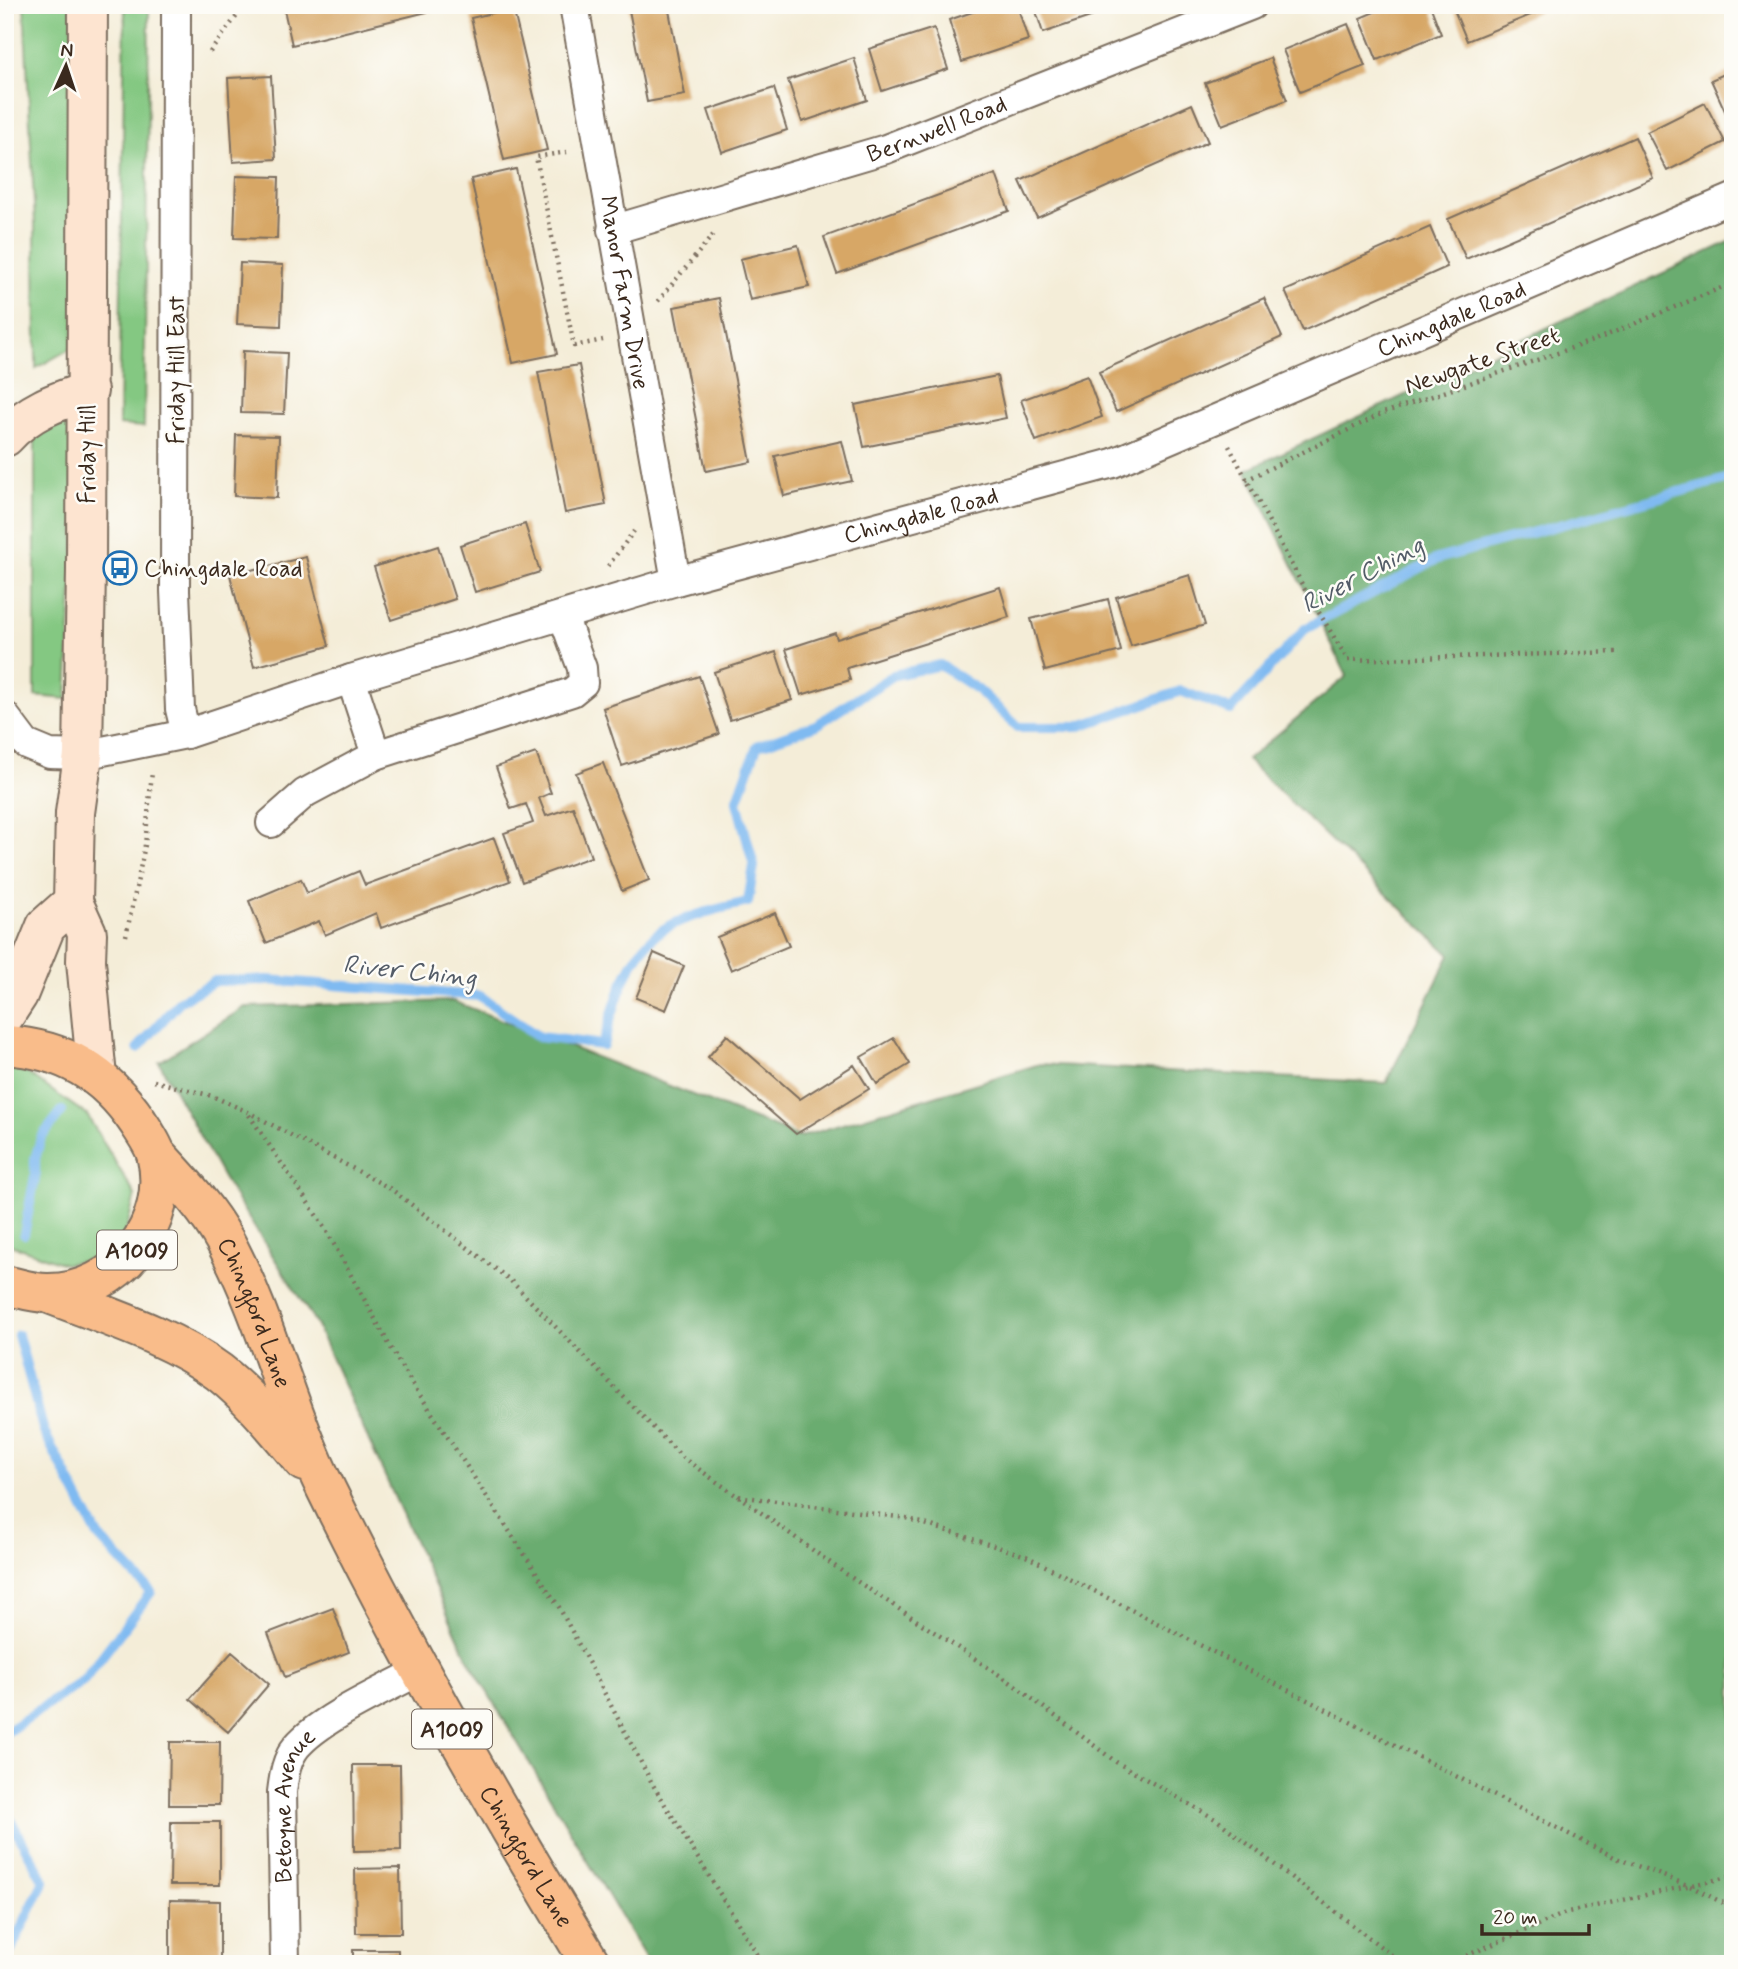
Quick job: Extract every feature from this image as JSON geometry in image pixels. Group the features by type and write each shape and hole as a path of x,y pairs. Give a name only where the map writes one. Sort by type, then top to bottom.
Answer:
{"main road":[{"name":"Friday Hill","path":"88,5 88,391 83,755 75,813 73,902 87,933 86,961 122,1086"},
{"path":"5,437 22,418 49,403 88,391"},
{"path":"5,1015 18,995 46,926 73,902"},
{"path":"5,1045 38,1047 122,1086"},
{"name":"A1009","path":"26,1289 72,1290 95,1281 115,1270 136,1251 155,1220 158,1189 156,1154 122,1086"},
{"name":"Chingford Lane","path":"156,1154 193,1194 224,1240 259,1317 325,1488 419,1671 498,1811 591,1964"},
{"name":"Chingford Lane","path":"26,1289 152,1334 218,1371 265,1416 325,1488"}],"street":[{"name":"Friday Hill East","path":"176,5 175,591 180,709 186,734"},
{"name":"Manor Farm Drive","path":"573,5 611,230 676,581"},
{"name":"Bernwell Road","path":"611,230 886,149 1252,5"},
{"name":"Chingdale Road","path":"5,716 26,744 50,754 83,755 186,734 351,679 676,581 1113,463 1733,198"},
{"path":"271,823 305,793 376,755 572,692 583,683 569,614"},
{"path":"351,679 376,755"},
{"name":"Betoyne Avenue","path":"285,1964 282,1792 285,1769 296,1747 314,1730 419,1671"}],"path":[{"name":"Newgate Street","path":"1246,480 1383,413 1595,340 1733,283"},
{"path":"1215,420 1317,610 1348,660 1616,652"},
{"path":"569,614 660,494"},
{"path":"125,945 145,845 153,765"},
{"path":"122,1086 212,1096 391,1189 499,1272 683,1458 843,1572 1010,1682 1116,1762 1217,1820 1403,1964"},
{"path":"247,1112 325,1228 401,1366 559,1607 653,1785 764,1964"},
{"path":"1733,1342 1733,1353"},
{"path":"737,1496 906,1518 1026,1556 1614,1857 1692,1887 1733,1908"},
{"path":"1447,1964 1568,1912 1733,1876"}],"green space":[{"path":"24,5 76,5 77,345 36,368 35,224"},
{"path":"125,5 152,5 149,10 144,427 119,425"},
{"path":"1733,240 1733,1964 649,1964 469,1661 315,1322 223,1178 159,1062 245,1007 453,1001 800,1137 1040,1064 1386,1083 1450,955 1247,760 1347,676 1246,470"},
{"path":"80,414 67,699 35,696 35,436"},
{"path":"17,1066 87,1115 135,1195 125,1236 94,1259 64,1264 5,1243 5,1071"}],"building":[{"path":"283,5 434,5 435,10 292,45"},
{"path":"628,5 668,5 685,95 647,102"},
{"path":"993,5 1017,5 1028,40 962,62 949,20"},
{"path":"1034,5 1106,5 1108,11 1043,33"},
{"path":"1391,5 1430,5 1441,34 1377,60 1360,18"},
{"path":"1452,5 1555,5 1467,41"},
{"path":"513,8 547,150 504,160 471,18"},
{"path":"1348,24 1365,66 1300,92 1283,50"},
{"path":"934,28 948,69 882,91 869,49"},
{"path":"854,58 867,100 802,122 788,80"},
{"path":"1270,58 1287,100 1222,125 1205,83"},
{"path":"1733,70 1733,121 1730,122 1711,80"},
{"path":"271,76 276,159 233,162 228,78"},
{"path":"774,88 787,130 722,152 708,110"},
{"path":"1705,103 1725,142 1667,171 1647,132"},
{"path":"1192,104 1208,142 1037,218 1020,181"},
{"path":"1635,137 1653,178 1466,259 1448,219"},
{"path":"516,169 557,354 513,363 471,179"},
{"path":"996,174 1009,211 837,274 824,237"},
{"path":"236,176 279,177 277,239 234,238"},
{"path":"1430,227 1447,267 1303,331 1285,291"},
{"path":"798,245 809,287 750,300 740,259"},
{"path":"240,263 283,265 281,326 237,324"},
{"path":"719,298 751,462 706,471 674,307"},
{"path":"1264,298 1282,337 1116,412 1099,372"},
{"path":"243,351 287,353 284,414 241,413"},
{"path":"579,365 606,505 565,513 538,372"},
{"path":"997,376 1006,418 864,447 855,405"},
{"path":"1087,376 1102,417 1036,441 1021,400"},
{"path":"236,435 279,436 277,498 234,496"},
{"path":"842,441 852,481 784,496 775,456"},
{"path":"525,524 540,572 475,592 460,545"},
{"path":"438,546 455,599 391,620 374,567"},
{"path":"306,557 329,646 254,667 230,575"},
{"path":"1190,575 1205,625 1131,646 1116,597"},
{"path":"1000,587 1009,617 847,668 850,680 801,695 786,649 835,633 837,639"},
{"path":"1108,599 1121,651 1045,671 1031,619"},
{"path":"776,652 792,700 730,720 714,672"},
{"path":"699,676 719,734 622,766 603,708"},
{"path":"536,753 551,793 539,798 546,816 573,807 591,857 522,882 504,833 533,823 526,804 511,809 496,767"},
{"path":"603,763 649,880 622,891 576,773"},
{"path":"494,838 510,881 381,928 376,913 325,935 319,921 266,943 249,901 301,879 307,893 359,871 365,885"},
{"path":"775,913 789,946 731,970 717,937"},
{"path":"654,953 684,966 666,1010 636,998"},
{"path":"727,1035 800,1099 854,1065 869,1089 796,1134 708,1057"},
{"path":"894,1038 910,1064 877,1084 861,1057"},
{"path":"333,1608 349,1652 285,1677 268,1633"},
{"path":"232,1652 269,1684 228,1732 190,1699"},
{"path":"170,1742 220,1742 219,1805 169,1805"},
{"path":"353,1765 400,1765 401,1850 354,1851"},
{"path":"171,1822 220,1822 220,1885 170,1885"},
{"path":"400,1868 401,1933 356,1933 355,1869"},
{"path":"170,1900 220,1901 220,1963 170,1963"},
{"path":"353,1950 398,1950 398,1964 353,1964"}],"waterway":[{"name":"River Ching","path":"138,1048 180,1001 215,981 267,980 480,996 539,1037 603,1045 622,985 637,957 657,934 688,918 748,902 754,866 737,802 757,746 816,725 894,675 940,665 978,690 1018,727 1077,727 1181,691 1231,710 1305,629 1437,559 1733,477"},
{"name":"River Ching","path":"24,1234 35,1177 35,1159 41,1138 62,1111"},
{"name":"River Ching","path":"5,1733 84,1680 151,1592 98,1536 44,1432 18,1335"},
{"name":"River Ching","path":"5,1810 44,1881 5,1962"}],"place":[{"name":"Chingdale Road","path":"120,568"}]}
